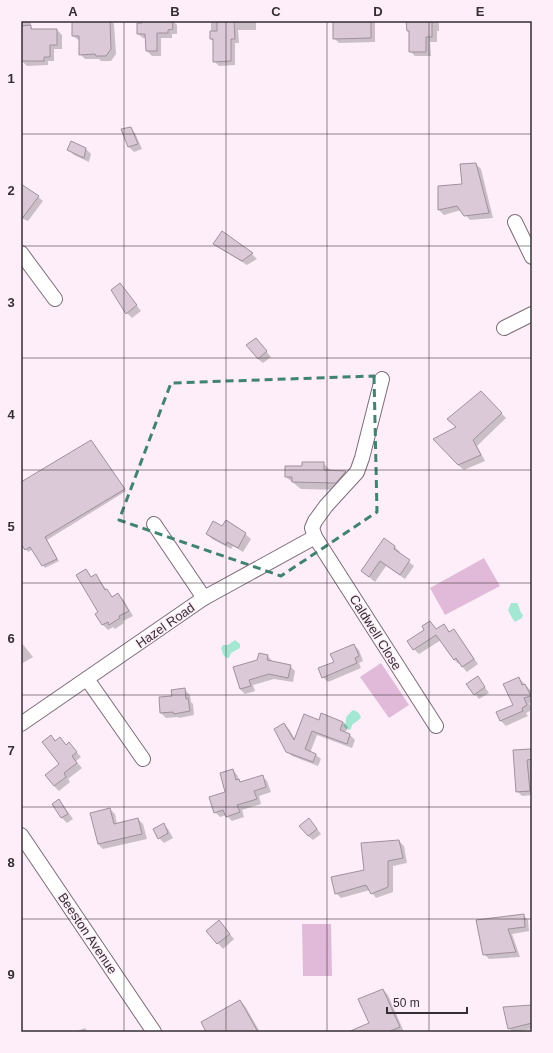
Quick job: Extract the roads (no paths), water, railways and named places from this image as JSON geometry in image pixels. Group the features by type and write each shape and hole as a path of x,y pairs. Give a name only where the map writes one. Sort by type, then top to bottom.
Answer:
{"street":[{"path":"515,222 532,257"},
{"path":"21,253 55,299"},
{"path":"504,328 532,314"},
{"path":"315,537 312,528 315,521 357,472 382,379"},
{"path":"154,524 204,598"},
{"name":"Hazel Road","path":"21,724 204,598 315,537"},
{"name":"Caldwell Close","path":"315,537 436,726"},
{"path":"87,679 143,759"},
{"name":"Beeston Avenue","path":"21,835 154,1032"}]}
